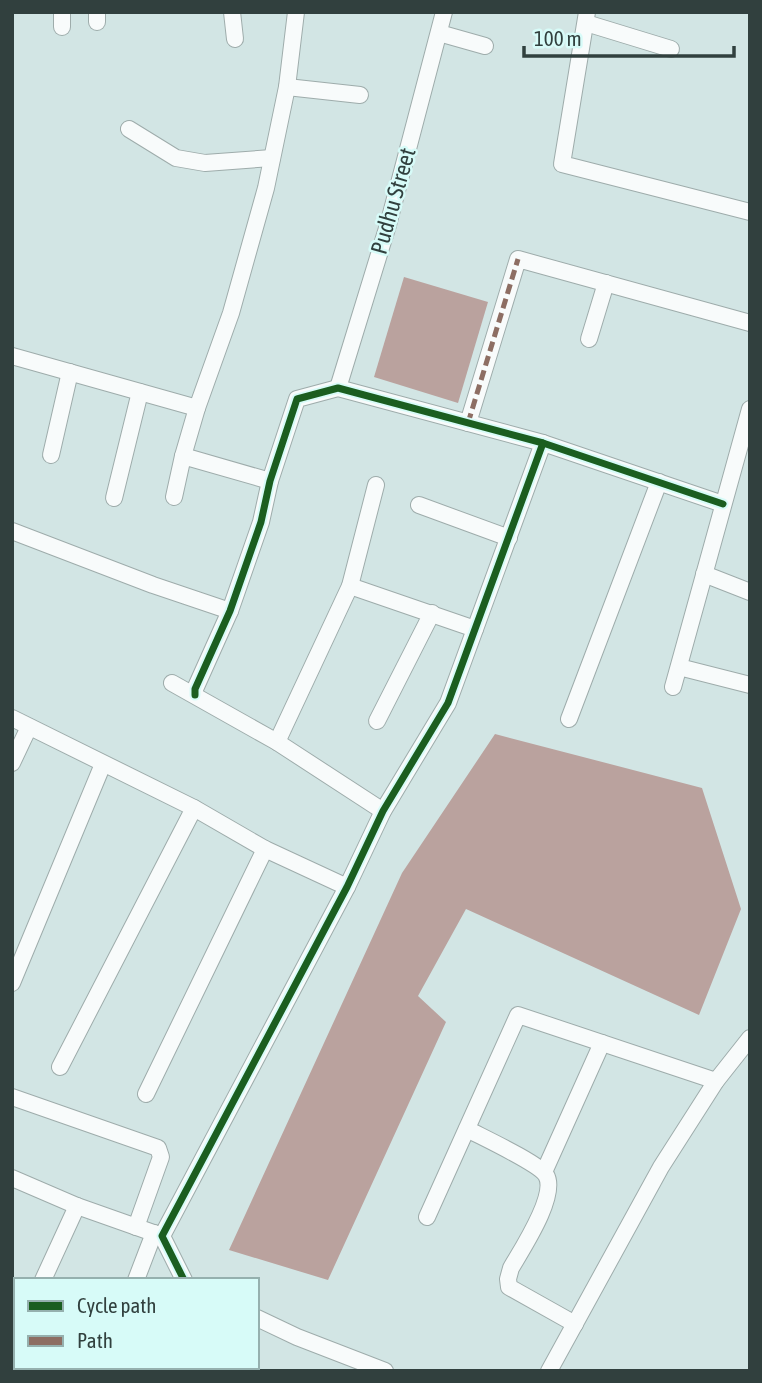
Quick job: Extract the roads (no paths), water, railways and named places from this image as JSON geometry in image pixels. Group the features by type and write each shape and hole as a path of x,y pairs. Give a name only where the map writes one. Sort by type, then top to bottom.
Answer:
{"street":[{"path":"232,12 235,39"},
{"path":"174,497 197,408 231,313 267,188 288,87 296,12"},
{"name":"Pudhu Street","path":"338,388 388,225 444,12"},
{"path":"671,49 586,18 562,164 750,212"},
{"path":"439,33 485,46"},
{"path":"288,87 360,95"},
{"path":"129,129 176,158 205,163 272,158"},
{"path":"468,423 518,259 750,323"},
{"path":"589,339 606,284"},
{"path":"12,356 197,408"},
{"path":"51,455 70,372"},
{"path":"195,695 195,689 230,611 261,522 270,481 297,400 338,388 543,443 723,504"},
{"path":"114,498 140,392"},
{"path":"673,687 750,409"},
{"path":"137,1278 158,1234 347,887 383,811 448,703 543,443"},
{"path":"183,456 270,481"},
{"path":"569,719 659,482"},
{"path":"277,743 350,586 376,485"},
{"path":"419,505 509,538"},
{"path":"12,531 153,585 230,611"},
{"path":"704,575 750,592"},
{"path":"350,586 475,629"},
{"path":"377,721 432,613"},
{"path":"679,667 750,684"},
{"path":"172,683 277,743 383,811"},
{"path":"12,718 194,808 265,849 347,887"},
{"path":"12,762 29,727"},
{"path":"12,983 103,764"},
{"path":"60,1067 194,808"},
{"path":"146,1094 265,849"},
{"path":"427,1217 519,1015 716,1081"},
{"path":"549,1371 661,1167 716,1081 750,1038"},
{"path":"544,1172 601,1043"},
{"path":"12,1097 158,1148 161,1157 136,1227"},
{"path":"467,1129 532,1164 544,1172 549,1181 544,1207 511,1268 509,1287 575,1324"},
{"path":"12,1178 77,1206 158,1234 183,1278"},
{"path":"44,1278 77,1206"},
{"path":"259,1319 297,1337 385,1371"}]}
